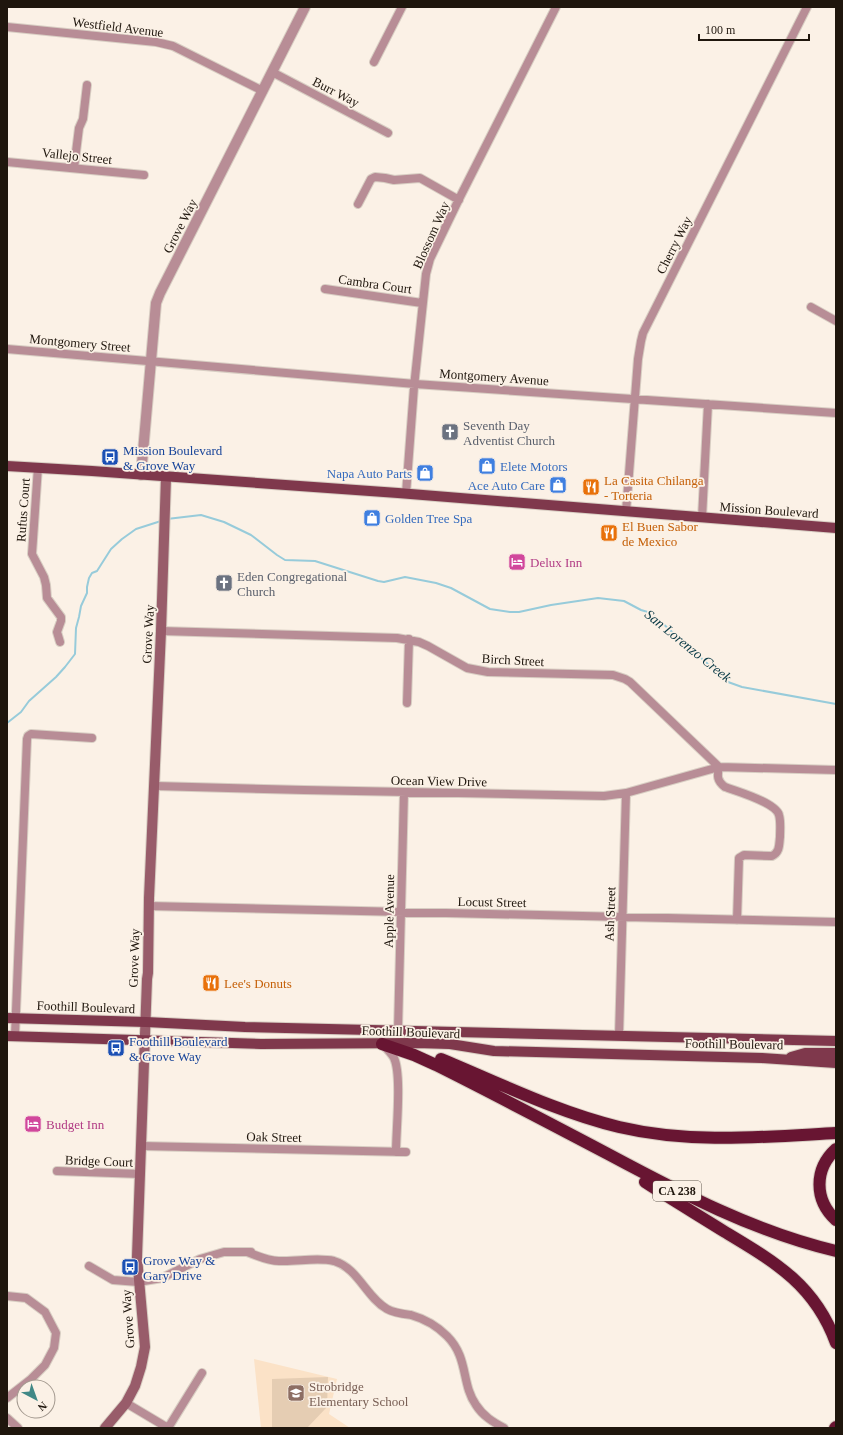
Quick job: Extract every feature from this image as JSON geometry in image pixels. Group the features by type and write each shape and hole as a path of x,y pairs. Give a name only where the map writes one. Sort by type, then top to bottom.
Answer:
{"highway":[{"name":"CA 238","path":"382,1044 429,1061 657,1180 723,1212 786,1237 836,1251"},
{"path":"382,1044 429,1054 570,1112 603,1123 636,1130 674,1136 711,1138 836,1133"},
{"path":"527,1112 614,1163 753,1249 784,1270 799,1283 814,1301 828,1324 836,1344"},
{"path":"836,1149 828,1157 822,1167 819,1184 820,1196 824,1205 836,1220"}],"main road":[{"name":"Mission Boulevard","path":"7,466 406,494 836,528"},
{"name":"Grove Way","path":"105,1428 126,1402 135,1386 140,1374 145,1347 138,1282 137,1257 148,973 148,906 155,786 166,477"},
{"name":"Foothill Boulevard","path":"11,1018 245,1027 836,1041"},
{"name":"Foothill Boulevard","path":"11,1036 262,1044 437,1043 494,1051 785,1059 805,1053 836,1053"},
{"path":"785,1059 836,1063"}],"street":[{"name":"Grove Way","path":"142,475 150,361 156,303 305,7"},
{"path":"374,62 402,7"},
{"name":"Blossom Way","path":"406,494 424,283 430,259 556,7"},
{"name":"Cherry Way","path":"626,512 640,341 807,7"},
{"name":"Westfield Avenue","path":"7,27 140,40 173,46 263,91"},
{"name":"Burr Way","path":"272,72 388,133"},
{"path":"74,168 79,128 83,119 87,85"},
{"name":"Vallejo Street","path":"7,162 144,175"},
{"path":"358,204 371,179 375,177 394,180 420,178 459,200"},
{"name":"Cambra Court","path":"325,289 422,303"},
{"path":"811,308 836,321"},
{"name":"Montgomery Street","path":"7,349 150,361"},
{"name":"Montgomery Avenue","path":"150,361 415,384 836,413"},
{"path":"702,518 708,404"},
{"name":"Rufus Court","path":"38,467 32,554 44,577 47,598 61,617 57,632 60,642"},
{"name":"Birch Street","path":"161,632 385,637 409,639 428,646 458,664 488,672 613,675 624,679 719,767"},
{"path":"407,703 409,639"},
{"path":"11,1036 27,739 31,734 92,738"},
{"path":"737,920 739,858 744,855 772,856 775,854 779,848 780,819 777,810 770,805 721,784 717,776 719,767 836,770"},
{"name":"Ocean View Drive","path":"155,786 604,796 626,793 719,767"},
{"name":"Apple Avenue","path":"398,1030 404,792"},
{"name":"Ash Street","path":"619,1036 626,793"},
{"name":"Locust Street","path":"148,906 836,922"},
{"path":"382,1044 391,1054 396,1066 396,1152"},
{"name":"Oak Street","path":"141,1146 406,1152"},
{"name":"Bridge Court","path":"57,1171 140,1174"},
{"path":"89,1266 113,1280 138,1282 162,1278 200,1259 234,1251 247,1252 271,1260 323,1260 340,1264 348,1268 376,1300 388,1309 422,1319 437,1328 452,1342 459,1352 472,1398 476,1405 488,1419 504,1428"},
{"path":"7,1296 26,1298 45,1312 56,1333 54,1348 45,1365 30,1380 7,1398"},
{"path":"126,1402 168,1428 202,1373"},
{"path":"7,1418 18,1428"}],"shaded area":[{"name":"Strobridge Elementary School","path":"254,1359 337,1379 329,1414 350,1428 261,1428"},
{"path":"328,1377 327,1407 307,1428 272,1428 272,1379"}],"waterway":[{"name":"San Lorenzo Creek","path":"167,519 201,515 224,522 251,535 285,560 315,561 384,582 405,577 436,583 451,588 490,609 519,612 551,605 598,598 624,601 641,610 651,613 728,682 742,687 836,704"},
{"name":"San Lorenzo Creek","path":"7,723 21,712 29,701 56,677 75,654 76,628 81,606 87,593 89,578 92,573 97,571 111,549 122,539 136,529 161,521"}],"place":[{"name":"Seventh Day Adventist Church","path":"450,432"},
{"name":"Mission Boulevard & Grove Way","path":"110,457"},
{"name":"Elete Motors","path":"487,466"},
{"name":"Napa Auto Parts","path":"425,473"},
{"name":"Ace Auto Care","path":"558,485"},
{"name":"La Casita Chilanga - Torteria","path":"591,487"},
{"name":"Golden Tree Spa","path":"372,518"},
{"name":"El Buen Sabor de Mexico","path":"609,533"},
{"name":"Delux Inn","path":"517,562"},
{"name":"Eden Congregational Church","path":"224,583"},
{"name":"Lee's Donuts","path":"211,983"},
{"name":"Foothill Boulevard & Grove Way","path":"116,1048"},
{"name":"Budget Inn","path":"33,1124"},
{"name":"Grove Way & Gary Drive","path":"130,1267"},
{"name":"Strobridge Elementary School","path":"296,1393"}]}
